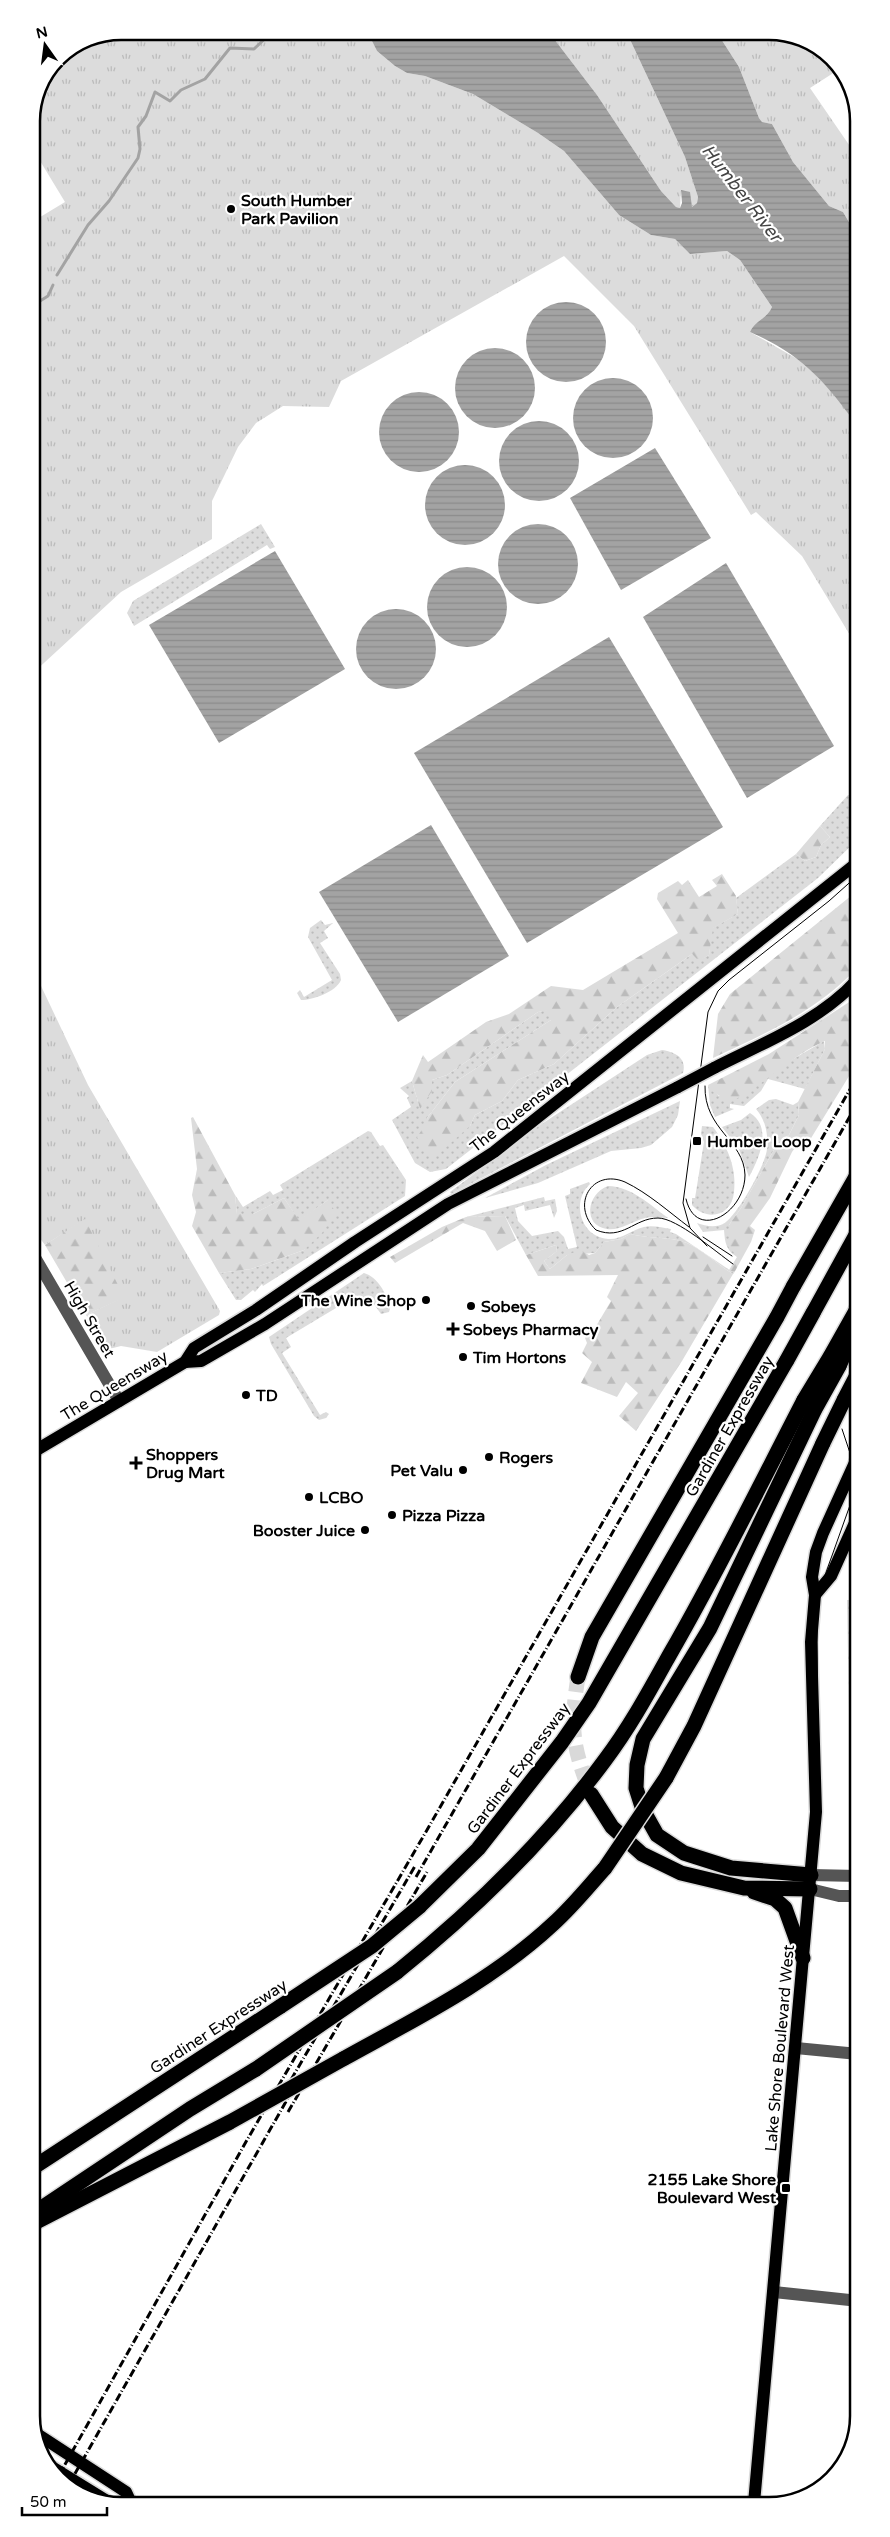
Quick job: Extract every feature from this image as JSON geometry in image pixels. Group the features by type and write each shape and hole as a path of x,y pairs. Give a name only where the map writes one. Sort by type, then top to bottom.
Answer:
{"highway":[{"path":"578,1677 592,1637 678,1484 777,1317 850,1187"},
{"name":"Gardiner Expressway","path":"40,2163 372,1946 419,1907 478,1849 562,1742 590,1703 787,1360 850,1246"},
{"path":"835,1361 850,1326"},
{"path":"40,2209 190,2109 256,2069 397,1972 434,1942 495,1886 543,1835 605,1760 632,1720 850,1336"},
{"path":"40,2220 230,2122 450,1999 503,1965 553,1924 605,1868 666,1778 718,1674 823,1443 850,1388"},
{"path":"810,1404 710,1628 643,1739 637,1765 636,1780 643,1810 657,1835 684,1853 731,1868 810,1882"},
{"path":"591,1794 612,1827 642,1854 681,1873 744,1888 775,1899 785,1908 803,1958"},
{"path":"744,1888 810,1882"}],"main road":[{"name":"The Queensway","path":"40,1448 185,1362 194,1348 256,1310 355,1242 494,1152 850,868"},
{"name":"The Queensway","path":"185,1362 201,1361 259,1328 448,1204 815,1015 850,986"},
{"name":"Lake Shore Boulevard West","path":"755,2497 796,2048 816,1789 812,1642 815,1595 812,1577 816,1552 834,1506 850,1474"},
{"path":"815,1595 831,1576 850,1534"},
{"path":"43,2438 126,2492 128,2497"},
{"path":"68,2477 92,2491"}],"street":[{"name":"High Street","path":"40,1266 119,1401"},
{"path":"810,1882 850,1877"},
{"path":"810,1882 839,1896 850,1896"},
{"path":"796,2048 850,2053"},
{"path":"774,2292 850,2301"}],"green space":[{"path":"121,40 372,40 377,51 407,73 425,76 473,94 564,151 619,215 651,235 675,239 690,254 727,251 740,260 772,307 750,332 806,364 833,392 850,416 850,635 802,556 756,512 751,515 634,326 564,256 341,381 329,407 283,406 256,423 238,447 212,501 212,539 121,592 40,667 40,217 65,202 40,161 40,121 46,90 59,70 70,70 70,59 90,46"},
{"path":"555,40 630,40 685,157 698,197 697,203 692,207 681,190 680,208 676,207 661,191 597,95"},
{"path":"722,40 774,40 800,46 822,60 834,73 810,88 850,146 850,224 843,212 829,206 793,162 772,124 762,122 759,118 739,67"},
{"path":"261,524 275,547 270,549 267,545 134,626 127,613 133,601"},
{"path":"848,795 850,795 850,847 818,878 446,1169 430,1172 415,1163 392,1120 411,1107 407,1098 409,1096 400,1088 412,1081 420,1109 432,1080 447,1075 538,1012 551,1009 551,1020 455,1082 427,1118 429,1121 470,1126 475,1115 502,1101 518,1080 554,1064 617,1007 692,954 699,960 709,955 712,928 738,914 736,898 796,854 805,861 816,857 821,845 830,837 820,826"},
{"path":"820,826 830,837 821,845 816,857 805,861 796,854"},
{"path":"722,874 736,896 738,914 713,928 709,955 699,961 692,954 617,1007 554,1064 518,1080 502,1101 475,1115 470,1126 436,1156 424,1151 417,1137 428,1121 427,1118 455,1082 551,1020 551,1010 538,1012 447,1075 432,1080 432,1091 420,1109 412,1081 423,1055 428,1062 486,1022 509,1014 551,986 583,990 678,933 657,899 658,893 678,881 682,885 688,880 699,897 717,886 712,880"},
{"path":"850,897 850,975 808,1009 752,1040 713,1058 718,1014 730,994"},
{"path":"321,920 325,925 333,923 324,931 328,938 320,943 340,974 341,980 329,992 312,999 301,1000 297,993 300,990 304,997 332,980 308,937 310,928"},
{"path":"40,984 88,1085 220,1311 219,1315 157,1352 121,1346 109,1349 86,1315 124,1297 85,1219 45,1245 40,1238"},
{"path":"850,1002 850,1074 805,1148 797,1145 792,1152 770,1198 750,1226 755,1230 751,1242 734,1273 729,1270 737,1257 729,1245 729,1225 741,1208 779,1141 789,1135 799,1115 798,1102 825,1049 825,1041 812,1047 754,1088 730,1102 713,1092 708,1085 769,1054"},
{"path":"824,1041 825,1049 805,1089 768,1079 761,1091 744,1106 730,1104 730,1108 734,1109 715,1117 710,1105 708,1085 719,1096 788,1062"},
{"path":"662,1050 675,1054 682,1060 683,1073 451,1194 450,1192 534,1129 647,1055"},
{"path":"40,1081 59,1101 180,1300 119,1300 86,1315 45,1245 85,1218 40,1159"},
{"path":"776,1099 793,1105 798,1102 799,1115 789,1135 779,1141 741,1208 729,1225 737,1257 730,1252 727,1246 724,1230 703,1232 697,1223 710,1226 723,1224 729,1220 743,1201 757,1177 767,1148 766,1127 756,1109 769,1100"},
{"path":"680,1101 678,1115 672,1127 651,1145 611,1151 538,1183 485,1198 546,1165"},
{"path":"750,1113 761,1126 762,1144 757,1161 749,1177 739,1149 722,1127 741,1120"},
{"path":"193,1117 235,1195 237,1214 253,1214 284,1198 299,1220 328,1200 336,1213 322,1233 304,1250 251,1269 219,1273 192,1226 196,1212 192,1195 197,1169 191,1118"},
{"path":"702,1126 713,1127 727,1149 735,1183 729,1207 718,1214 711,1215 705,1214 692,1205 692,1198 695,1198 704,1142 701,1134"},
{"path":"368,1131 371,1132 380,1146 383,1145 406,1180 405,1196 263,1286 262,1284 255,1292 253,1290 241,1300 236,1300 219,1273 251,1269 304,1250 328,1200 299,1221 284,1198 253,1214 237,1215 235,1195 243,1207 270,1191 273,1195 283,1190 280,1185"},
{"path":"589,1182 590,1184 584,1191 581,1199 581,1217 585,1225 598,1237 613,1239 644,1227 654,1226 671,1229 670,1232 676,1234 734,1273 687,1243 673,1239 630,1234 621,1239 604,1242 595,1253 567,1255 550,1269 544,1261 557,1251 556,1245 526,1255 505,1216 466,1217 544,1197 545,1201 555,1199 557,1211 554,1218 550,1205 525,1211 524,1205 515,1208 518,1221 532,1236 558,1231 564,1237 568,1249 577,1247 565,1196 570,1194 570,1189"},
{"path":"608,1186 625,1189 633,1193 668,1218 648,1217 612,1229 599,1227 591,1216 590,1209 595,1196"},
{"path":"505,1216 516,1240 497,1251 485,1231 463,1223 395,1263 390,1257 442,1227 466,1217"},
{"path":"630,1234 673,1239 687,1243 733,1274 682,1361 636,1431 619,1416 638,1393 626,1382 617,1397 581,1383 592,1362 582,1353 587,1343 585,1338 589,1331 592,1333 611,1301 607,1297 618,1275 538,1276 526,1255 556,1245 557,1251 544,1261 550,1269 567,1255 580,1250 589,1255 595,1253 604,1242 621,1239"},
{"path":"364,1273 373,1278 384,1291 391,1305 389,1312 381,1314 371,1300 363,1304 356,1296 286,1338 291,1347 282,1353 320,1415 326,1412 329,1414 326,1418 319,1420 314,1416 271,1344 269,1337"},
{"path":"847,1600 850,1600 849,1712"}],"water":[{"name":"Humber River","path":"372,40 555,40 597,95 661,191 676,207 680,208 682,203 681,190 690,192 692,207 697,203 698,197 685,157 630,40 722,40 739,67 759,118 762,122 772,124 793,162 829,206 843,212 850,224 850,416 822,382 797,359 768,340 750,332 772,307 740,260 727,251 690,254 675,239 651,235 619,215 564,151 538,133 473,94 425,76 407,73 377,51"},
{"path":"566,302 581,305 594,314 603,327 606,342 603,357 594,370 581,379 566,382 551,379 538,370 529,357 526,342 529,327 538,314 551,305"},
{"path":"495,348 510,351 523,360 532,373 535,388 532,403 523,416 510,425 495,428 480,425 467,416 458,403 455,388 458,373 467,360 480,351"},
{"path":"613,378 628,381 641,390 650,403 653,418 650,433 641,446 628,455 613,458 598,455 585,446 576,433 573,418 576,403 585,390 598,381"},
{"path":"419,392 434,395 447,404 456,417 459,432 456,447 447,460 434,469 419,472 404,469 391,460 382,447 379,432 382,417 391,404 404,395"},
{"path":"539,421 554,424 567,433 576,446 579,461 576,476 567,489 554,498 539,501 524,498 511,489 502,476 499,461 502,446 511,433 524,424"},
{"path":"655,448 711,538 621,590 570,498"},
{"path":"465,465 480,468 493,477 502,490 505,505 502,520 493,533 480,542 465,545 450,542 437,533 428,520 425,505 428,490 437,477 450,468"},
{"path":"538,524 553,527 566,536 575,549 578,564 575,579 566,592 553,601 538,604 523,601 510,592 501,579 498,564 501,549 510,536 523,527"},
{"path":"275,551 345,669 219,743 149,625"},
{"path":"726,563 834,746 747,798 643,617"},
{"path":"467,567 482,570 495,579 504,592 507,607 504,622 495,635 482,644 467,647 452,644 439,635 430,622 427,607 430,592 439,579 452,570"},
{"path":"396,609 411,612 424,621 433,634 436,649 433,664 424,677 411,686 396,689 381,686 368,677 359,664 356,649 359,634 368,621 381,612"},
{"path":"609,637 723,827 527,943 414,753"},
{"path":"431,825 509,956 398,1022 319,892"}],"waterway":[{"path":"57,275 88,225 109,201 138,158 140,149 138,127 146,116 155,92 170,101 181,90 205,79 230,48 254,49 264,40"},
{"path":"40,301 48,296 53,285"}],"tunnel":[{"path":"578,1677 574,1710 574,1737 580,1763 591,1794"}],"tram line":[{"path":"707,1246 690,1228 683,1203 708,1012 718,991 729,980 850,882"},
{"path":"686,1199 691,1212 699,1219 709,1220 729,1211 743,1189 745,1175 743,1163 732,1143 711,1114 706,1101 705,1086"},
{"path":"689,1227 650,1197 625,1182 613,1179 603,1180 594,1184 588,1191 585,1200 588,1220 596,1230 614,1233 642,1221 658,1218 666,1219 686,1229 733,1264"},
{"path":"703,1237 732,1256"},
{"path":"842,1429 850,1453"},
{"path":"758,2497 818,1835 817,1609 824,1578 850,1505"},
{"path":"768,2309 777,2209"}],"railway":[{"path":"62,2470 247,2140 427,1830 850,1089"},
{"path":"416,1877 850,1116"},
{"path":"277,2104 415,1866"},
{"path":"288,2112 427,1872"},
{"path":"72,2480 288,2098"}],"place":[{"name":"South Humber Park Pavilion","path":"231,209"},
{"name":"Humber Loop","path":"697,1141"},
{"name":"The Wine Shop","path":"426,1300"},
{"name":"Sobeys","path":"471,1306"},
{"name":"Sobeys Pharmacy","path":"453,1329"},
{"name":"Tim Hortons","path":"463,1357"},
{"name":"TD","path":"246,1395"},
{"name":"Rogers","path":"489,1457"},
{"name":"Shoppers Drug Mart","path":"136,1463"},
{"name":"Pet Valu","path":"463,1470"},
{"name":"LCBO","path":"309,1497"},
{"name":"Pizza Pizza","path":"392,1515"},
{"name":"Booster Juice","path":"365,1530"},
{"name":"2155 Lake Shore Boulevard West","path":"786,2188"}]}
